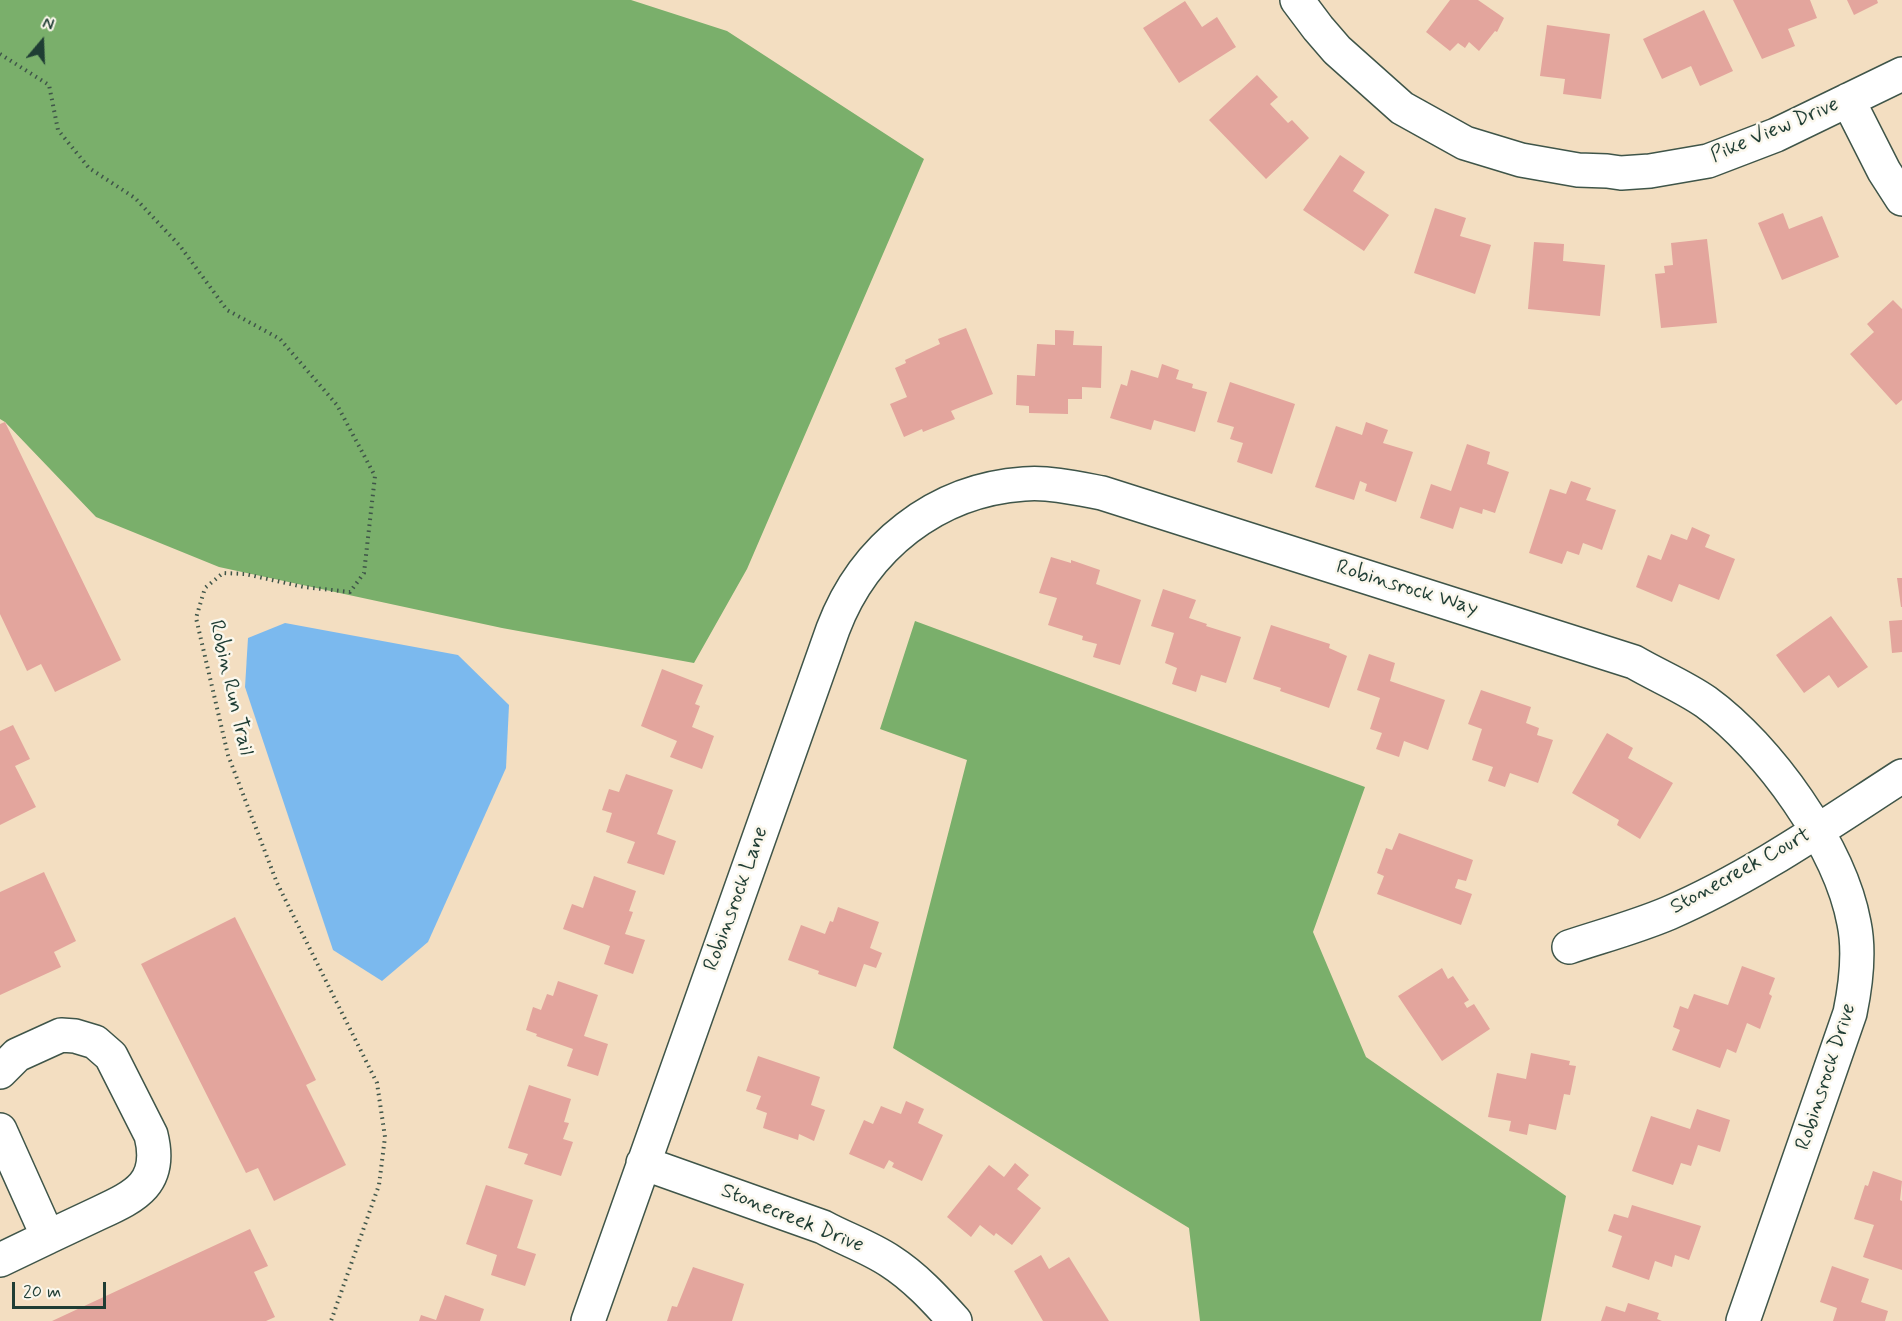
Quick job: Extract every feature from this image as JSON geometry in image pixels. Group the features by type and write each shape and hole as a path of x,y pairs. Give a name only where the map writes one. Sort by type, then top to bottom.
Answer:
{"street":[{"name":"Pike View Drive","path":"1297,0 1337,50 1402,108 1465,143 1521,160 1578,170 1621,173 1650,171 1708,161 1776,135 1902,74"},
{"path":"1848,100 1884,171 1902,198"},
{"name":"Robinsrock Way","path":"935,510 949,502 993,488 1025,483 1056,485 1102,493 1613,654 1666,678 1705,702 1736,728 1760,752 1789,789 1816,831"},
{"name":"Robinsrock Lane","path":"588,1321 838,616 859,578 877,554 911,524 935,510"},
{"name":"Stonecreek Court","path":"1569,947 1629,928 1709,894 1760,867 1902,776"},
{"name":"Robinsrock Drive","path":"1743,1321 1845,1028 1855,985 1857,956 1852,911 1837,869 1816,831"},
{"path":"0,1072 16,1055 61,1035 75,1035 95,1042 111,1056 151,1135 154,1148 153,1163 141,1189 131,1198 0,1260"},
{"path":"0,1130 48,1237"},
{"name":"Stonecreek Drive","path":"643,1163 824,1227 851,1239 890,1261 925,1288 955,1321"}],"path":[{"name":"Robin Run Trail","path":"0,54 48,85 58,130 89,168 135,198 180,246 227,310 280,339 337,405 375,476 364,573 350,592 304,587 246,574 223,573 205,588 196,618 228,755 277,883 377,1083 385,1137 379,1185 332,1321"}],"green space":[{"path":"0,0 631,0 727,31 924,159 747,569 694,663 502,628 219,567 96,517 0,419"},
{"path":"915,621 1365,787 1313,932 1366,1057 1566,1196 1541,1321 1200,1321 1189,1228 893,1048 967,760 880,729"}],"water":[{"path":"285,623 458,655 509,705 506,768 428,942 382,981 333,950 245,687 248,638"}],"building":[{"path":"1450,0 1478,0 1504,18 1497,32 1495,31 1479,51 1469,42 1465,48 1458,43 1450,51 1426,32"},
{"path":"1733,0 1810,0 1817,18 1788,29 1795,46 1762,59"},
{"path":"1847,0 1877,0 1878,3 1854,15"},
{"path":"1185,1 1202,27 1217,17 1236,47 1179,83 1143,28"},
{"path":"1704,10 1733,71 1700,86 1691,66 1662,79 1643,39"},
{"path":"1547,25 1610,34 1601,99 1563,94 1565,79 1540,76"},
{"path":"1257,75 1278,97 1270,104 1288,123 1292,120 1309,138 1266,179 1209,120"},
{"path":"1340,155 1365,172 1353,191 1389,215 1364,251 1303,210"},
{"path":"1435,208 1466,218 1460,236 1491,245 1475,294 1414,273"},
{"path":"1783,213 1789,229 1822,216 1839,257 1782,280 1758,223"},
{"path":"1707,239 1717,323 1661,328 1655,274 1665,273 1664,266 1673,265 1671,243"},
{"path":"1534,242 1564,244 1563,261 1605,265 1600,316 1528,309"},
{"path":"1893,300 1902,309 1902,400 1896,405 1850,354 1874,332 1867,324"},
{"path":"966,328 993,394 951,411 955,419 904,437 890,404 907,397 895,368 906,363 905,360 940,344 938,339"},
{"path":"1055,330 1074,331 1073,345 1102,346 1101,388 1082,387 1082,399 1068,399 1068,414 1029,413 1029,406 1016,405 1017,375 1035,376 1037,344 1055,345"},
{"path":"1162,364 1179,370 1176,379 1193,384 1192,388 1207,392 1195,432 1154,420 1151,430 1110,418 1121,384 1127,386 1131,370 1158,378"},
{"path":"1230,382 1295,404 1272,474 1237,462 1243,443 1230,439 1234,427 1217,422"},
{"path":"5,422 121,660 55,692 41,664 27,671 0,614 0,424"},
{"path":"1366,422 1388,430 1383,443 1413,452 1396,502 1365,491 1367,484 1360,481 1354,500 1315,487 1336,426 1362,435"},
{"path":"1467,444 1490,452 1487,464 1509,472 1495,513 1483,509 1482,514 1460,507 1453,529 1420,518 1431,484 1451,491"},
{"path":"1571,481 1591,488 1586,500 1616,510 1602,550 1583,543 1579,555 1567,551 1562,564 1529,553 1550,489 1566,494"},
{"path":"1692,527 1710,535 1705,547 1735,559 1719,600 1679,584 1672,602 1636,587 1648,555 1661,560 1671,534 1687,540"},
{"path":"1051,557 1071,563 1071,560 1100,570 1096,584 1141,600 1120,665 1093,657 1097,644 1082,640 1083,636 1048,625 1057,598 1039,593"},
{"path":"1897,578 1902,578 1902,607 1901,607"},
{"path":"1163,589 1196,600 1189,618 1241,637 1226,683 1201,675 1196,692 1172,684 1177,668 1165,663 1174,633 1151,626"},
{"path":"1831,616 1868,667 1838,688 1829,675 1804,693 1776,655"},
{"path":"1902,620 1902,652 1892,653 1889,621"},
{"path":"1271,625 1330,644 1329,648 1347,656 1329,708 1253,679"},
{"path":"1369,654 1395,663 1390,681 1445,700 1428,750 1404,741 1399,757 1376,749 1382,733 1370,729 1380,698 1357,690"},
{"path":"662,669 703,685 695,704 700,706 692,727 714,736 702,769 670,757 677,741 641,726"},
{"path":"1481,690 1531,707 1526,723 1539,728 1537,735 1553,740 1538,783 1510,773 1505,787 1488,781 1493,767 1472,760 1482,729 1468,724"},
{"path":"13,725 30,759 15,766 36,807 0,825 0,731"},
{"path":"1607,733 1633,748 1628,758 1673,783 1640,839 1617,825 1619,820 1572,793"},
{"path":"626,774 673,790 657,834 676,841 664,875 627,863 635,842 606,832 612,813 602,810 609,789 619,792"},
{"path":"1399,833 1473,860 1466,881 1458,879 1455,888 1472,894 1461,925 1377,894 1384,876 1377,873 1386,848 1392,850"},
{"path":"44,872 76,941 54,952 61,967 0,995 0,892"},
{"path":"594,876 636,891 629,911 633,912 625,934 645,940 633,974 604,964 610,946 563,929 572,904 583,908"},
{"path":"838,907 879,922 870,948 882,953 876,968 864,964 856,987 818,974 819,971 788,960 801,925 825,934 830,921 833,922"},
{"path":"235,917 316,1080 306,1085 346,1165 274,1201 258,1168 246,1173 141,964"},
{"path":"1742,966 1775,978 1769,994 1772,996 1760,1029 1747,1023 1736,1053 1727,1049 1720,1068 1672,1050 1680,1030 1673,1027 1680,1006 1688,1009 1694,994 1728,1005"},
{"path":"1442,968 1448,979 1453,976 1469,1000 1464,1003 1467,1008 1474,1004 1490,1029 1442,1061 1398,996"},
{"path":"558,981 598,995 584,1036 608,1044 598,1076 567,1066 573,1049 536,1036 537,1034 526,1030 533,1007 541,1010 547,994 553,996"},
{"path":"1531,1053 1570,1061 1569,1065 1576,1066 1570,1095 1564,1094 1556,1130 1529,1124 1527,1135 1509,1131 1511,1121 1488,1117 1497,1073 1526,1079"},
{"path":"758,1056 820,1077 811,1105 825,1110 814,1141 799,1134 798,1140 763,1128 767,1113 756,1109 761,1096 746,1091"},
{"path":"529,1085 571,1099 564,1122 569,1123 563,1139 573,1142 561,1176 524,1164 528,1154 508,1148"},
{"path":"906,1101 924,1109 918,1123 943,1135 922,1181 892,1167 894,1163 889,1160 884,1169 849,1154 864,1120 873,1124 881,1106 901,1114"},
{"path":"1697,1109 1730,1120 1720,1152 1698,1145 1691,1166 1681,1163 1673,1185 1632,1171 1651,1116 1690,1129"},
{"path":"1015,1163 1029,1175 1017,1189 1041,1208 1012,1245 996,1233 994,1236 980,1225 971,1237 947,1217 989,1165 1004,1177"},
{"path":"1873,1171 1902,1181 1900,1200 1902,1201 1902,1270 1863,1257 1874,1225 1854,1219 1865,1185 1868,1186"},
{"path":"486,1185 533,1200 517,1248 536,1254 525,1286 491,1275 497,1255 466,1244"},
{"path":"1632,1205 1701,1226 1689,1260 1675,1255 1672,1267 1655,1261 1649,1280 1612,1267 1622,1236 1608,1231 1614,1214 1628,1218"},
{"path":"250,1229 268,1266 254,1272 275,1317 266,1321 52,1321"},
{"path":"1041,1255 1049,1269 1069,1257 1109,1321 1043,1321 1014,1271"},
{"path":"1832,1266 1869,1279 1861,1302 1888,1311 1885,1321 1833,1321 1837,1308 1820,1302"},
{"path":"693,1267 744,1284 732,1321 667,1321 672,1306 677,1307"},
{"path":"445,1295 484,1309 480,1321 419,1321 421,1315 436,1320"},
{"path":"1628,1303 1659,1313 1657,1319 1662,1321 1601,1321 1606,1306 1625,1312"}]}
